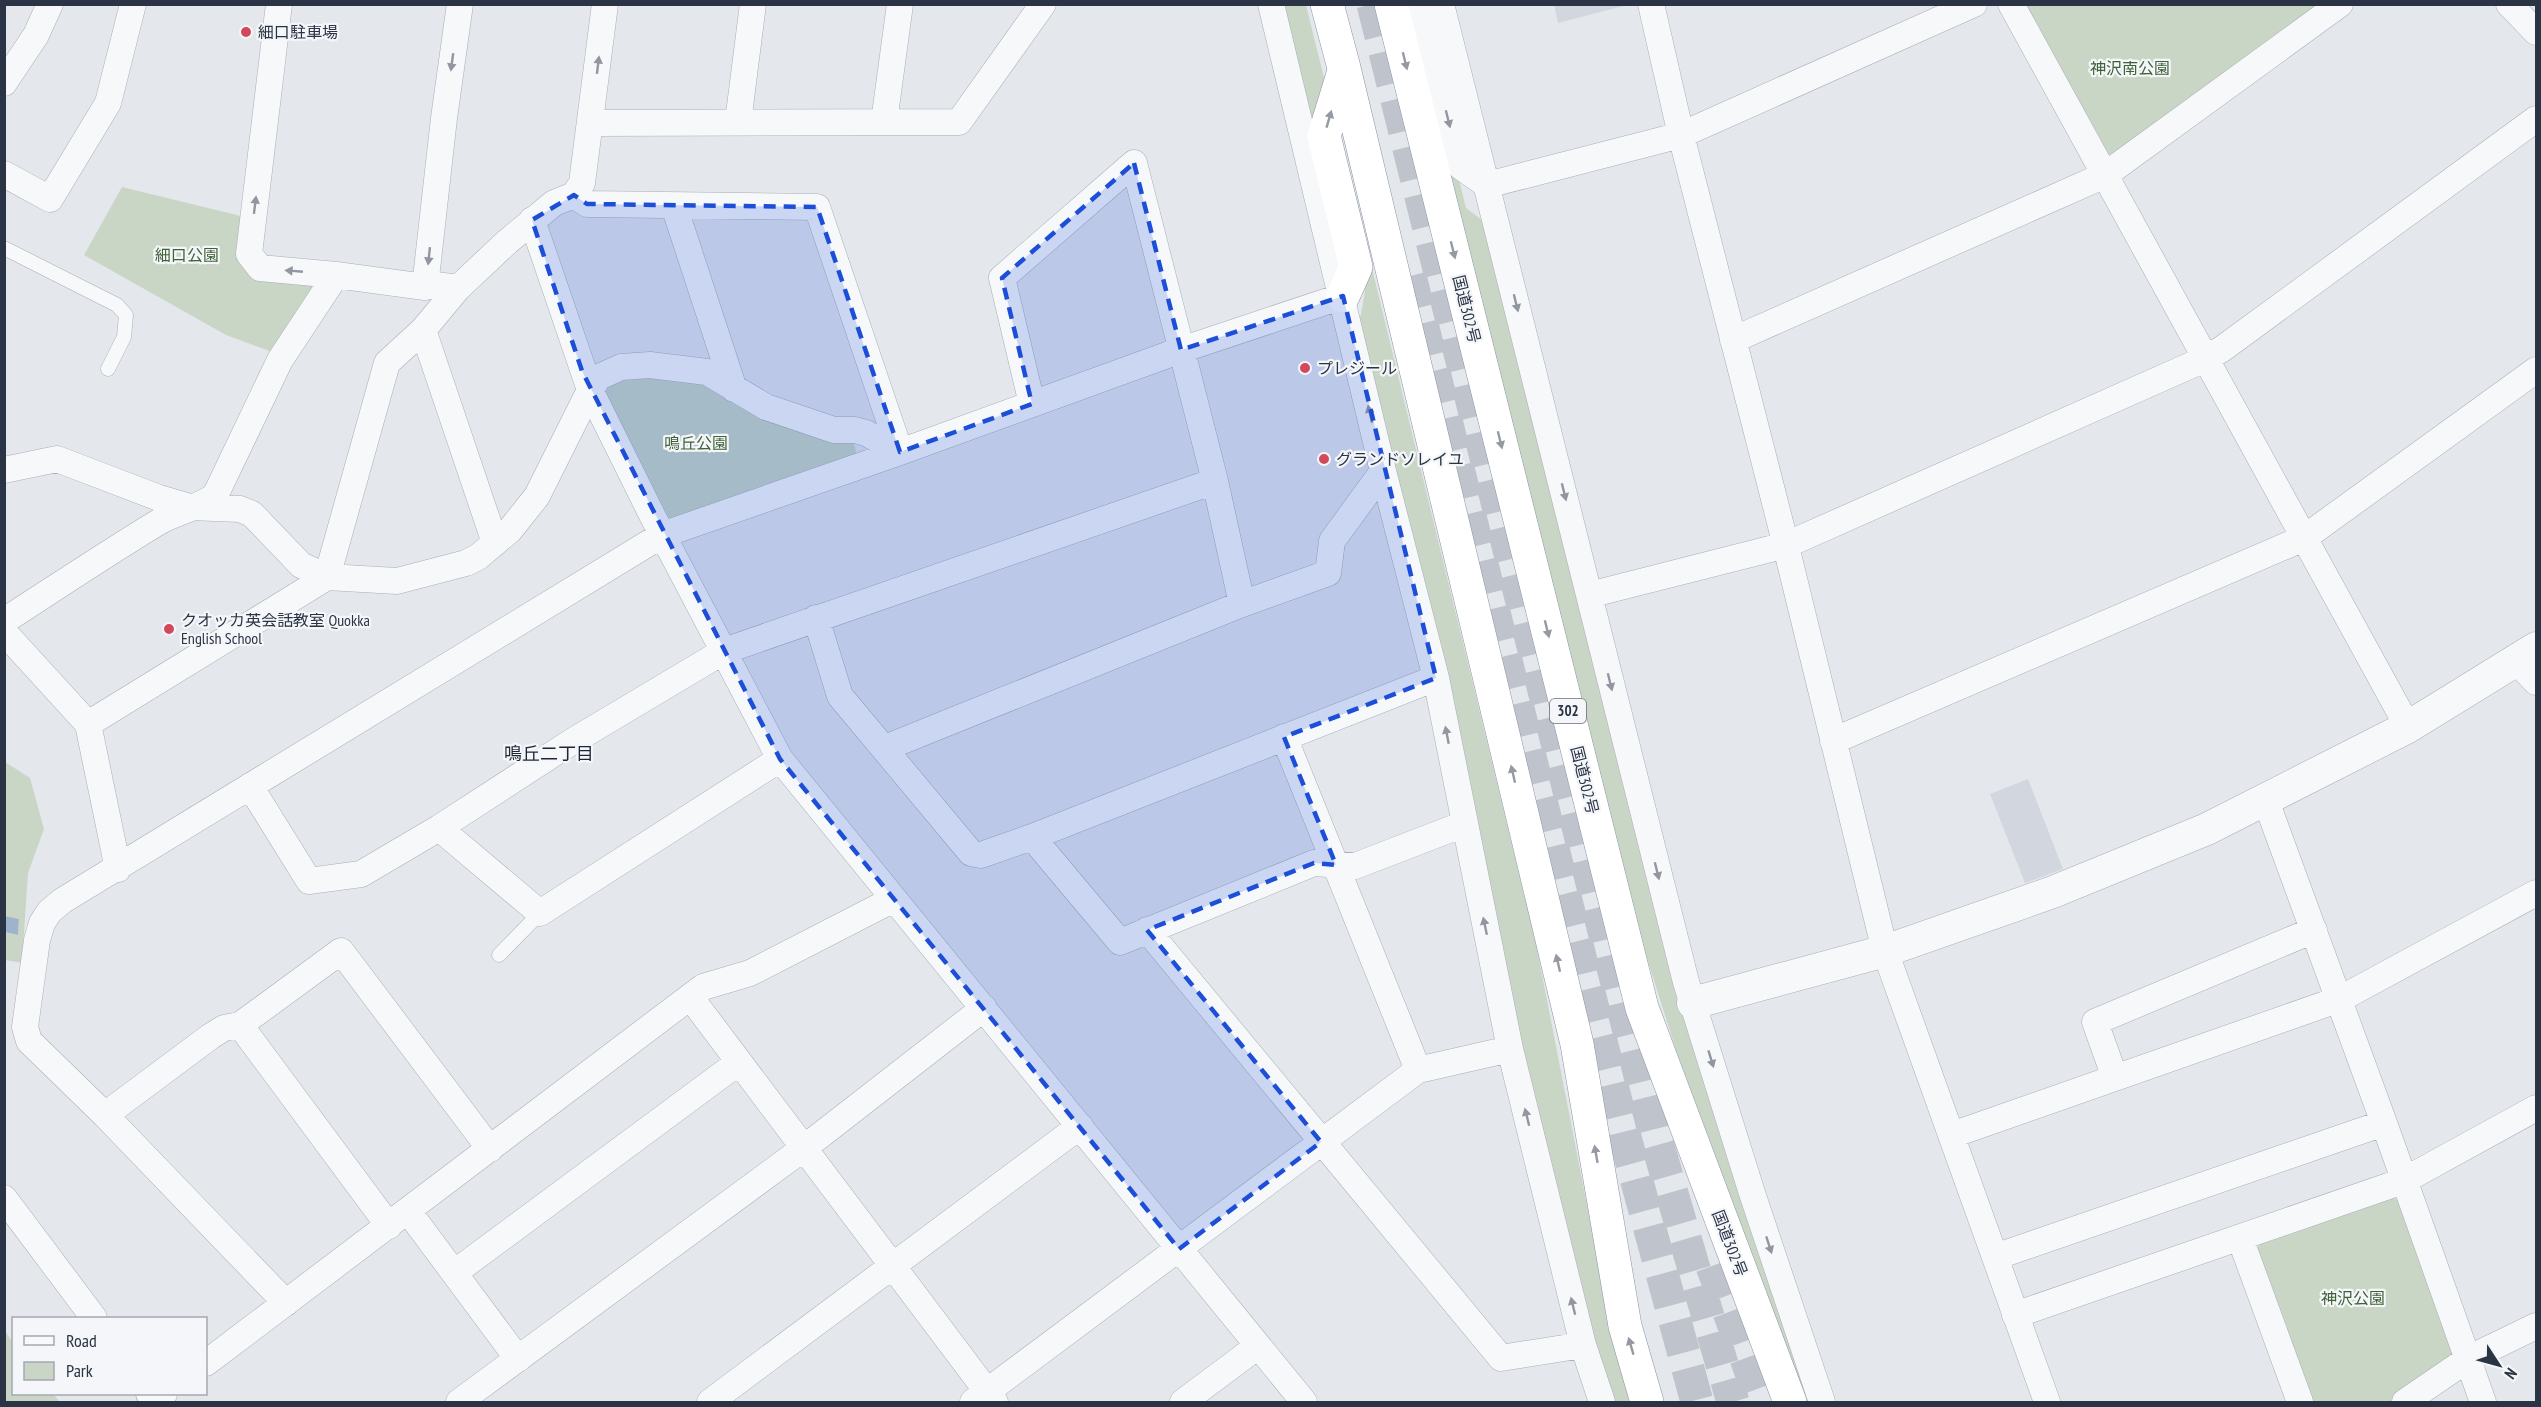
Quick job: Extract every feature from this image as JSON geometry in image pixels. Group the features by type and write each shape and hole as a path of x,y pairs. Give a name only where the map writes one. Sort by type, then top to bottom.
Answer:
{"highway":[{"path":"1327,4 1577,1044 1625,1326 1647,1402"},
{"name":"国道302号","path":"1391,4 1642,1008 1790,1402"},
{"path":"1343,296 1356,267 1324,136 1344,68"}],"street":[{"path":"4,83 36,34 50,4"},
{"path":"4,174 50,200 108,103 134,4"},
{"path":"279,4 249,254 261,268 425,287 436,285 458,288"},
{"path":"425,287 444,118 460,4"},
{"path":"738,122 753,4"},
{"path":"884,122 900,4"},
{"path":"590,123 959,122 1043,4"},
{"path":"1271,4 1343,296 1383,471 1436,678 1510,1049 1583,1345 1602,1402"},
{"path":"1413,4 1422,15 1460,166 1487,185 1681,135 1974,4"},
{"path":"1441,4 1666,909 1752,1193 1822,1402"},
{"path":"1651,4 1681,135 1786,545 1885,951 2048,1402"},
{"path":"2011,4 2408,727"},
{"path":"1733,340 2105,175 2340,4"},
{"path":"2510,4 2536,32"},
{"path":"88,724 327,577 387,363 423,330 458,288 532,220 554,203 574,195 582,183 590,123 598,5"},
{"path":"1589,595 1786,545 2205,359 2222,349 2536,119"},
{"path":"1032,404 1002,278 1134,163 1215,480 1242,604"},
{"path":"574,195 587,204 817,207 900,452"},
{"path":"674,206 734,389"},
{"path":"532,220 590,390 662,535 780,759 1304,1402"},
{"path":"4,621 160,521 190,507 206,503 215,496 280,360 336,275"},
{"path":"286,1303 105,1115 29,1041 25,1027 37,940 42,923 49,912 62,901 118,869 662,535 1181,350 1343,296"},
{"path":"423,330 495,543"},
{"path":"4,470 57,459 159,498 190,507 240,509 252,514 301,565 327,577 397,581 466,563 495,543 524,515 537,496 590,390 599,377 621,367 650,365 706,372 766,407 834,430 855,430 866,433 900,452"},
{"path":"1833,741 2304,538 2536,370"},
{"path":"885,748 1242,604 1328,573 1332,541 1383,471"},
{"path":"250,786 309,880 361,874 439,828 573,741 724,651 1215,480"},
{"path":"816,618 840,696 971,853 981,855 1436,678"},
{"path":"4,632 88,724 118,869"},
{"path":"1693,1003 1885,951 2053,892 2207,829 2266,801 2530,664"},
{"path":"1284,737 1418,1070"},
{"path":"439,828 540,913 780,759"},
{"path":"2266,801 2340,999 2483,1402"},
{"path":"1032,837 1120,942 1314,863 1355,866 1464,824"},
{"path":"1952,1136 2340,999 2536,893"},
{"path":"207,1362 703,987 750,973 894,899"},
{"path":"1148,930 1501,1358 1583,1345"},
{"path":"2115,1078 2095,1022 2313,930"},
{"path":"105,1115 211,1036 224,1028 240,1025 341,951 490,1149"},
{"path":"691,998 894,1267 985,1399 1179,1249 1418,1070 1510,1049"},
{"path":"459,1402 804,1148 984,1008"},
{"path":"240,1025 398,1219 454,1274 518,1359"},
{"path":"454,1274 739,1062"},
{"path":"2016,1315 2403,1181 2536,1108"},
{"path":"1995,1257 2384,1123"},
{"path":"710,1402 894,1267 1080,1126"},
{"path":"4,1198 93,1317"},
{"path":"2240,1238 2300,1402"},
{"path":"2405,1402 2468,1359 2536,1326"},
{"path":"1183,1402 1258,1346"}],"lane":[{"path":"4,248 117,306 126,315 124,337 108,369"},
{"path":"499,955 540,913"}],"highlighted area":[{"path":"1134,163 1181,350 1343,296 1436,678 1284,737 1336,865 1314,863 1147,930 1321,1142 1179,1249 780,759 582,371 532,220 574,195 587,204 817,207 900,452 1032,404 1002,278"}],"shaded area":[{"path":"1554,4 1627,4 1627,5 1558,23"},
{"path":"2028,779 2063,869 2025,883 1990,794"}],"green space":[{"path":"1279,5 1306,5 1327,90 1351,267"},
{"name":"神沢南公園","path":"2025,5 2325,5 2115,155 2103,153"},
{"path":"1411,14 1420,22 1466,208 1486,223 1815,1402 1807,1402 1675,1047 1635,920"},
{"name":"細口公園","path":"122,187 245,217 239,259 309,281 318,296 278,354 226,335 84,255"},
{"path":"1370,260 1536,944 1603,1287 1631,1402 1608,1402 1588,1336 1359,322"},
{"name":"鳴丘公園","path":"621,372 704,376 852,437 857,455 672,519 661,513 598,392"},
{"path":"5,762 30,778 44,829 28,873 22,963 5,960 4,932 18,935 19,919 5,916"},
{"name":"神沢公園","path":"2388,1195 2401,1202 2454,1349 2447,1363 2391,1402 2309,1402 2255,1253 2261,1241"},
{"path":"5,1331 12,1342 12,1395 54,1395 60,1402 5,1402"}],"water":[{"path":"5,916 19,919 18,935 5,932"}],"tunnel":[{"path":"1373,4 1654,1132 1733,1402"},
{"path":"1410,276 1626,1141 1697,1402"},
{"path":"1712,1266 1762,1402"}],"place":[{"name":"細口駐車場","path":"246,32"},
{"name":"プレジール","path":"1305,368"},
{"name":"グランドソレイユ","path":"1324,459"},
{"name":"クオッカ英会話教室 Quokka English School","path":"169,629"}],"district":[{"name":"鳴丘二丁目","path":"549,754"}]}
